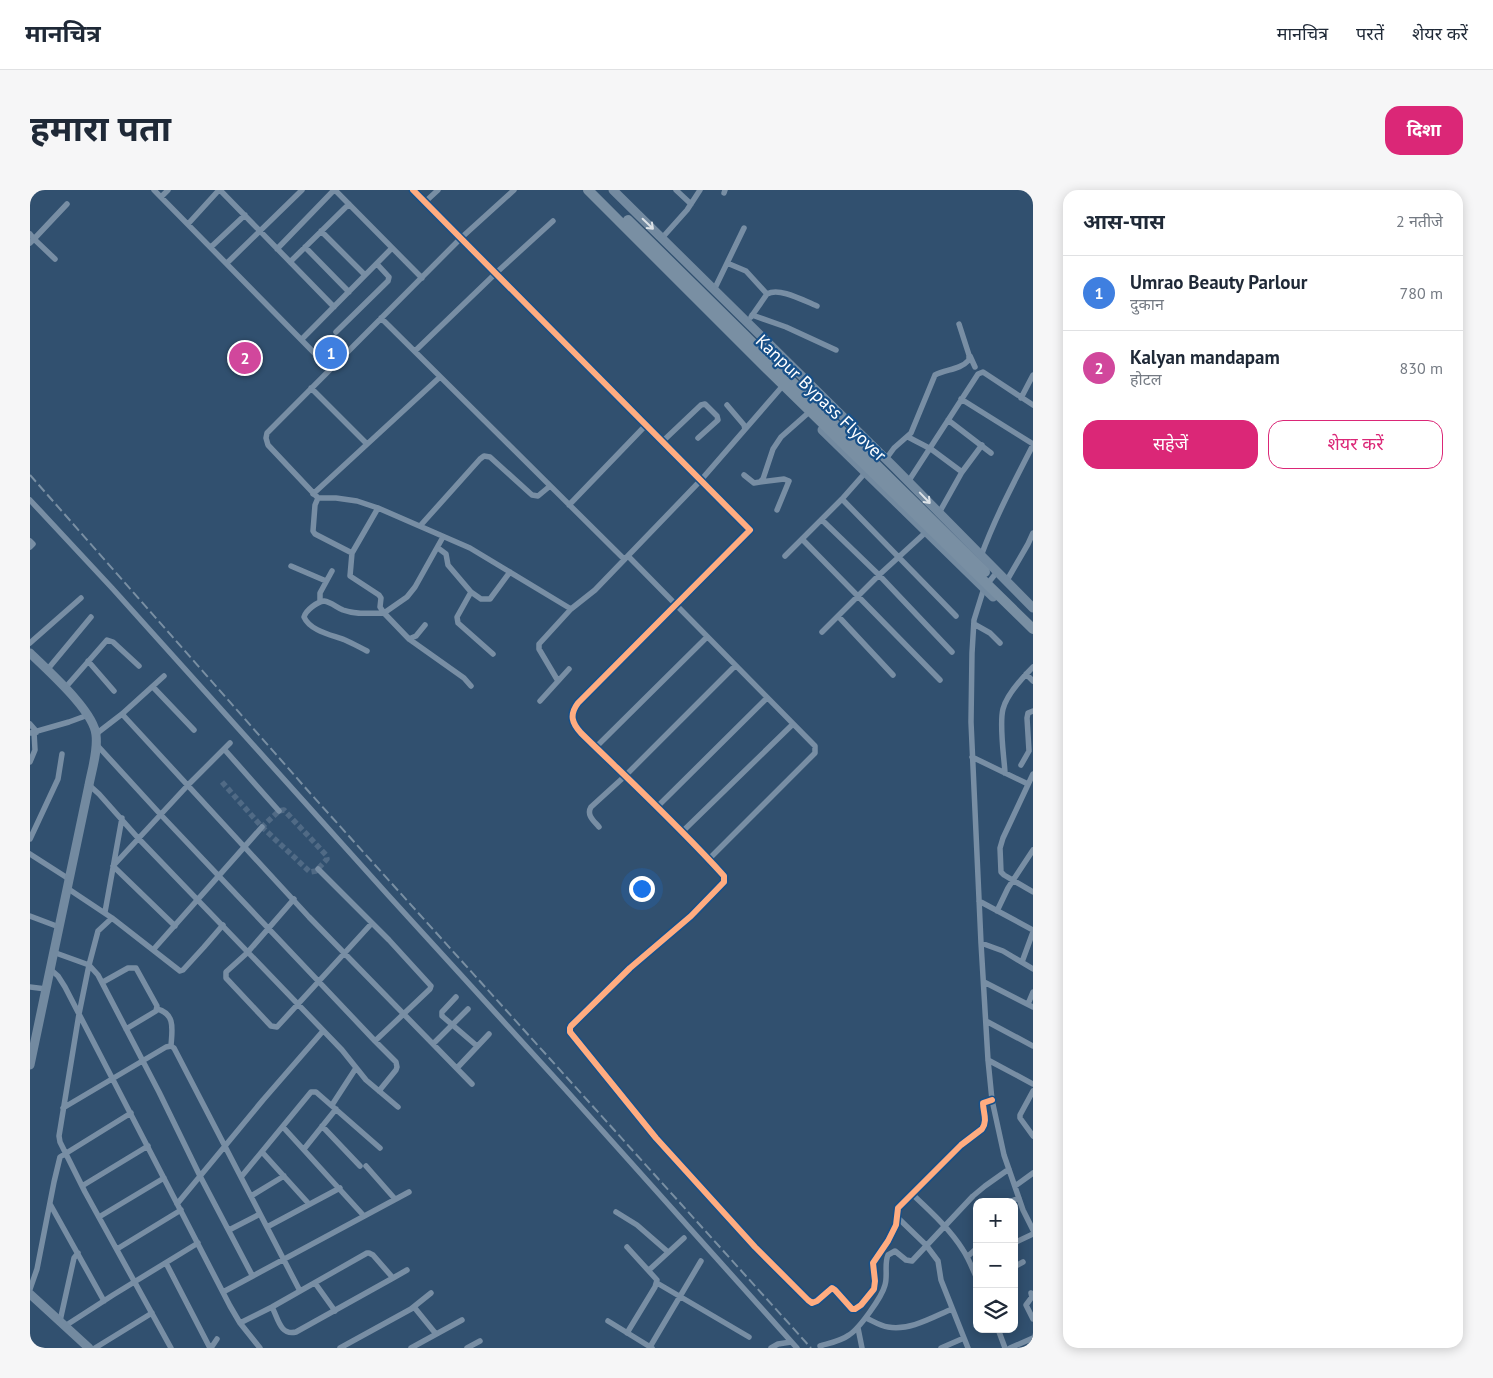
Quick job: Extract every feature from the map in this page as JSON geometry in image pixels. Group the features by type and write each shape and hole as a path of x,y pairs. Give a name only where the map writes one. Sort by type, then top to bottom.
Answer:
{"highway":[{"name":"Kanpur Bypass Flyover","path":"588,190 752,354 1033,629"},
{"name":"Kanpur Bypass Flyover","path":"597,190 1033,620"}],"main road":[{"path":"582,190 865,473 1033,636"},
{"path":"612,190 714,290 750,319 1033,608"},
{"path":"30,653 83,707 94,724 96,739 89,785 46,989 33,1039 30,1065"},
{"path":"30,1294 89,1348"},
{"path":"30,1301 81,1348"}],"street":[{"path":"154,190 330,369"},
{"path":"161,197 168,190"},
{"path":"188,224 220,190 334,307"},
{"path":"227,263 302,190"},
{"path":"277,249 335,190 422,278"},
{"path":"413,190 750,530 574,708 572,719 574,725 708,859 724,876 724,882 691,916 662,942 639,959 592,1005 571,1026 572,1034 656,1138 755,1247 810,1302 817,1301 832,1288 852,1309 861,1305 874,1289 874,1260 892,1234 896,1225 898,1208 961,1145 982,1129 986,1119 984,1103 992,1100"},
{"path":"425,202 438,190"},
{"path":"352,553 315,534 313,531 316,505 315,496 268,444 266,438 269,431 461,238 514,190"},
{"path":"676,190 691,204"},
{"path":"662,238 691,204 700,190"},
{"path":"54,260 31,239 67,204"},
{"path":"290,262 349,204"},
{"path":"211,247 245,215"},
{"path":"415,351 496,273 553,222"},
{"path":"714,290 744,228"},
{"path":"322,231 365,275"},
{"path":"305,247 348,292"},
{"path":"302,339 392,248"},
{"path":"727,263 746,270 767,294"},
{"path":"336,332 388,281 388,274 376,264"},
{"path":"817,306 780,292 771,291 750,319 786,327 836,350"},
{"path":"381,318 569,505 676,604 815,746 815,753 708,859"},
{"path":"959,324 975,367"},
{"path":"886,459 894,448 911,433 935,376 958,368 968,362 970,355"},
{"path":"908,482 978,374 983,372 1033,405"},
{"path":"1022,398 1033,375"},
{"path":"315,496 367,444 440,377"},
{"path":"311,388 367,444"},
{"path":"558,681 539,649 539,644 572,609 595,590 701,480 780,388"},
{"path":"961,399 1033,445 1001,508 972,577"},
{"path":"663,441 704,404 717,416 718,420 698,438"},
{"path":"727,405 744,425 745,430"},
{"path":"760,482 763,479 773,448 780,437 807,414"},
{"path":"948,420 991,453"},
{"path":"569,505 646,425"},
{"path":"908,437 931,448 962,472"},
{"path":"939,513 962,472 982,445"},
{"path":"420,526 484,456 490,457 532,495 538,496 550,486"},
{"path":"785,556 822,520 865,473"},
{"path":"744,475 754,483 784,478 789,481 777,510"},
{"path":"315,496 357,501 420,526 470,548 572,609"},
{"path":"842,499 956,616"},
{"path":"30,500 112,588 797,1348"},
{"path":"378,508 352,553 350,576 379,595 380,607 384,613 409,639 464,678 472,686"},
{"path":"822,520 879,575 952,652"},
{"path":"822,632 879,575 926,532"},
{"path":"1006,582 1031,546 1033,533"},
{"path":"367,651 315,628 305,620 305,614 320,601 328,602 352,612 363,614 384,613 407,597 415,587 443,537"},
{"path":"802,539 940,680"},
{"path":"30,541 33,544 30,546"},
{"path":"438,548 446,554 448,565 471,592 482,599 490,598 510,572"},
{"path":"291,566 326,582"},
{"path":"320,601 320,593 332,571"},
{"path":"997,572 984,588 974,624 970,686 972,757 981,943 992,1100 1009,1170 1019,1198 1032,1222 1033,1232 1018,1241"},
{"path":"471,592 457,617 458,623 493,654"},
{"path":"30,643 81,598"},
{"path":"838,616 893,675"},
{"path":"47,670 91,617"},
{"path":"974,624 990,633 1000,643"},
{"path":"409,639 416,636 425,625"},
{"path":"596,747 707,637"},
{"path":"65,688 104,642 109,640 139,666"},
{"path":"88,661 114,691"},
{"path":"599,827 590,816 590,810 736,666"},
{"path":"1005,772 1003,708 1026,674 1033,667"},
{"path":"540,701 569,669"},
{"path":"1026,674 1033,681"},
{"path":"164,676 96,739 160,814 396,1062 397,1066 379,1091"},
{"path":"153,687 194,730"},
{"path":"657,807 767,698"},
{"path":"1021,765 1029,751 1028,713 1033,711"},
{"path":"122,714 344,953 472,1084"},
{"path":"34,732 88,715"},
{"path":"30,724 34,732 35,750 30,762"},
{"path":"682,832 793,724"},
{"path":"113,866 160,814 230,743"},
{"path":"224,749 279,811"},
{"path":"30,840 55,788 61,769 62,754"},
{"path":"972,757 1028,784"},
{"path":"1033,774 1000,848 1001,872 1033,892"},
{"path":"89,785 223,925 247,953 342,1050 356,1068 398,1107"},
{"path":"105,912 122,818"},
{"path":"153,950 262,827"},
{"path":"997,911 1013,880 1033,850"},
{"path":"30,854 180,972 223,925"},
{"path":"113,866 175,926"},
{"path":"318,869 431,986 430,990 375,1041"},
{"path":"294,899 247,953 226,972 225,976 271,1026 277,1027 372,923"},
{"path":"980,901 1033,931 1022,962"},
{"path":"30,916 59,927"},
{"path":"112,918 98,931 89,965 59,1136 82,1186 152,1313 168,1347"},
{"path":"981,943 992,946 1033,968"},
{"path":"53,952 89,965 94,968 103,982 252,1275"},
{"path":"50,968 66,987 222,1292 240,1323 260,1348"},
{"path":"103,982 128,968 136,968 157,1009 169,1015 172,1029 171,1046 174,1048 226,1146 300,1291"},
{"path":"984,982 1030,1006 1033,992"},
{"path":"30,987 46,989"},
{"path":"456,997 441,1014 477,1046"},
{"path":"126,1029 157,1009"},
{"path":"433,1044 468,1009"},
{"path":"986,1021 1032,1044"},
{"path":"177,1204 323,1031"},
{"path":"457,1068 489,1034"},
{"path":"64,1108 142,1060 171,1046"},
{"path":"988,1060 1033,1084"},
{"path":"304,1149 322,1126 356,1068"},
{"path":"1033,1091 1020,1118 1033,1136"},
{"path":"241,1177 311,1092 316,1092 380,1148"},
{"path":"30,1289 37,1269 59,1159 131,1113"},
{"path":"322,1126 395,1199"},
{"path":"283,1127 364,1216"},
{"path":"82,1186 148,1146"},
{"path":"262,1152 309,1204"},
{"path":"820,1346 850,1335 866,1318 884,1289 888,1255 895,1250 906,1260 910,1261 985,1186 1009,1170"},
{"path":"1015,1186 1033,1173"},
{"path":"251,1196 284,1176"},
{"path":"99,1218 164,1178"},
{"path":"267,1227 340,1188"},
{"path":"222,1292 409,1192"},
{"path":"912,1194 954,1238 967,1257 973,1270"},
{"path":"50,1204 104,1300"},
{"path":"117,1249 180,1210"},
{"path":"616,1212 637,1225 668,1252"},
{"path":"228,1230 260,1214"},
{"path":"897,1217 926,1245 938,1261 941,1280 968,1348"},
{"path":"649,1270 684,1238"},
{"path":"63,1324 198,1243"},
{"path":"627,1248 655,1277 657,1284 749,1337"},
{"path":"967,1257 973,1252"},
{"path":"63,1324 74,1258 78,1253"},
{"path":"240,1323 272,1307 364,1254 369,1253 373,1255 393,1278"},
{"path":"608,1321 651,1347 701,1261"},
{"path":"1018,1265 1023,1262"},
{"path":"166,1263 213,1347"},
{"path":"272,1307 282,1330 290,1333 296,1332 406,1270"},
{"path":"315,1283 334,1311"},
{"path":"627,1333 657,1284"},
{"path":"340,1348 414,1307 431,1292"},
{"path":"1031,1293 1032,1297 1026,1305 1033,1319"},
{"path":"414,1307 436,1334"},
{"path":"866,1318 878,1324 898,1328 909,1326 952,1309"},
{"path":"95,1348 152,1313"},
{"path":"411,1348 462,1320"},
{"path":"858,1328 862,1348"},
{"path":"999,1333 1005,1348"},
{"path":"941,1348 964,1338"},
{"path":"1010,1348 1033,1338"},
{"path":"213,1347 217,1339"},
{"path":"467,1348 480,1341"},
{"path":"771,1348 792,1342"}],"tunnel":[{"path":"222,782 262,827 310,872 316,871 327,859 326,855 284,810 279,811 262,827"}],"railway":[{"path":"30,475 310,793 811,1348"}],"cycle path":[{"path":"413,190 750,530 578,703 573,711 575,726 581,733 689,839 724,876 724,882 691,916 630,968 571,1026 570,1032 656,1138 755,1247 812,1303 832,1288 852,1309 861,1305 874,1289 873,1263 896,1225 898,1208 961,1145 982,1129 985,1120 983,1103 992,1100"}],"place":[{"name":"Umrao Beauty Parlour","path":"331,353"},
{"name":"Kalyan mandapam","path":"245,358"}]}
